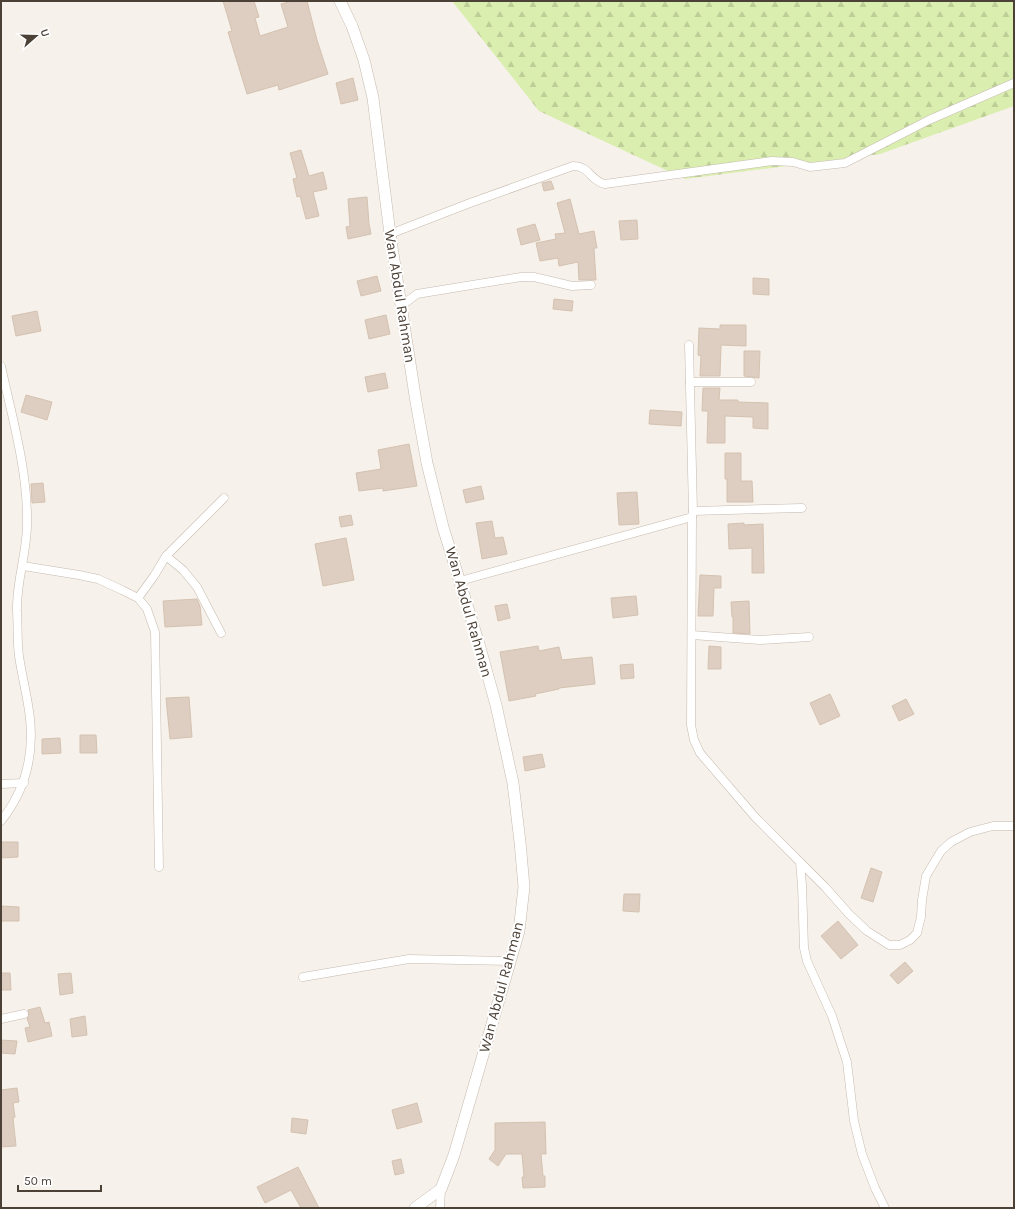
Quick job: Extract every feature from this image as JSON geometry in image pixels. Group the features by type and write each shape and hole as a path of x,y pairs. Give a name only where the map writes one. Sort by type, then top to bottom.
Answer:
{"street":[{"name":"Wan Abdul Rahman","path":"340,1 352,26 364,60 373,98 390,234 427,463 443,527 496,704 514,791 524,887 519,931 454,1155 441,1189"},
{"path":"390,234 573,166 584,168 600,183 605,184 772,161 793,162 810,167 845,163 929,120 1014,83"},
{"path":"401,306 417,294 521,277 534,277 572,286 591,285"},
{"path":"689,345 692,514 691,725 694,740 700,753 755,817 825,887 849,914 867,931 888,945 900,945 910,940 917,933 921,917 926,876 941,851 951,842 970,832 993,826 1014,826"},
{"path":"1,366 13,419 26,503 27,525 23,566 18,590 17,609 19,655 30,719 30,756 24,783 10,810 1,821"},
{"path":"690,382 751,382"},
{"path":"138,598 166,556 224,498"},
{"path":"460,581 692,514 802,508"},
{"path":"166,556 183,570 197,587 221,633"},
{"path":"23,566 79,575 98,580 138,598 147,610 155,632 159,867"},
{"path":"692,635 760,640 809,637"},
{"path":"1,784 24,783"},
{"path":"800,862 804,948 807,961 832,1016 847,1062 854,1122 862,1154 875,1188 885,1208"},
{"path":"303,977 409,959 510,961"},
{"path":"1,1019 24,1014"},
{"path":"415,1208 441,1189"},
{"path":"440,1208 441,1189"}],"green space":[{"path":"452,1 1014,1 1014,106 880,154 685,179 539,111"}],"building":[{"path":"223,1 254,1 259,17 255,18 260,36 288,27 281,4 292,1 307,1 328,74 279,90 278,85 247,94 228,32 232,31"},
{"path":"353,78 358,100 341,104 336,83"},
{"path":"301,150 309,176 323,172 327,189 313,192 319,216 306,219 300,196 297,197 293,179 297,178 290,153"},
{"path":"551,181 554,189 544,191 542,183"},
{"path":"367,197 371,234 348,239 346,227 350,226 348,199"},
{"path":"570,199 579,234 594,231 597,248 594,248 596,280 579,280 578,262 559,266 558,258 540,261 536,243 556,239 555,234 565,233 557,203"},
{"path":"637,220 638,239 621,240 619,221"},
{"path":"535,224 540,240 521,245 517,229"},
{"path":"377,276 381,291 361,296 357,281"},
{"path":"753,278 769,279 769,295 753,294"},
{"path":"554,299 573,301 572,311 553,309"},
{"path":"37,311 41,331 16,336 12,316"},
{"path":"386,315 390,334 369,339 365,320"},
{"path":"720,325 746,325 746,346 721,345 720,376 700,376 701,356 698,355 699,328 720,329"},
{"path":"744,351 760,351 759,378 744,376"},
{"path":"385,373 388,388 368,392 365,377"},
{"path":"703,388 720,388 719,400 768,403 768,429 753,428 753,417 725,416 725,443 707,443 708,411 702,411"},
{"path":"26,395 52,402 47,420 21,412"},
{"path":"650,410 682,412 681,426 649,424"},
{"path":"409,444 417,486 383,491 383,488 359,491 356,473 381,469 378,450"},
{"path":"725,453 741,453 741,481 752,481 753,502 727,502"},
{"path":"43,483 45,502 32,503 31,484"},
{"path":"481,486 484,499 466,503 463,490"},
{"path":"637,492 639,524 619,525 617,493"},
{"path":"351,515 353,525 341,527 339,517"},
{"path":"492,521 495,538 503,537 507,554 482,559 476,523"},
{"path":"744,523 744,525 763,524 764,573 752,573 752,548 729,549 728,524"},
{"path":"346,538 354,580 323,586 315,544"},
{"path":"700,575 721,576 721,588 714,588 713,616 698,616"},
{"path":"636,596 638,615 613,618 611,598"},
{"path":"197,599 200,606 202,625 165,627 163,601"},
{"path":"749,601 750,634 733,633 731,602"},
{"path":"507,604 510,618 498,621 495,606"},
{"path":"538,646 539,651 559,647 562,660 592,657 595,684 559,688 535,694 536,696 509,701 500,652"},
{"path":"709,646 721,647 721,669 708,669"},
{"path":"633,664 634,678 621,679 620,665"},
{"path":"830,694 840,716 820,725 810,703"},
{"path":"189,697 192,737 170,739 166,698"},
{"path":"906,699 914,714 899,721 892,706"},
{"path":"80,735 96,735 97,753 80,753"},
{"path":"60,738 61,753 42,754 42,739"},
{"path":"542,754 545,767 525,771 523,757"},
{"path":"1,842 18,842 18,857 1,858"},
{"path":"871,868 882,872 873,902 861,898"},
{"path":"624,894 640,894 639,912 623,911"},
{"path":"1,906 19,907 19,921 1,921"},
{"path":"838,921 858,945 841,959 821,936"},
{"path":"905,962 913,971 898,984 890,975"},
{"path":"1,973 10,973 11,990 1,990"},
{"path":"71,973 73,993 60,995 58,974"},
{"path":"40,1007 45,1023 49,1022 52,1036 28,1042 25,1028 30,1027 27,1018 29,1013 28,1010"},
{"path":"85,1016 87,1035 72,1037 70,1019"},
{"path":"1,1040 17,1041 15,1054 1,1053"},
{"path":"17,1088 19,1102 13,1103 16,1146 1,1147 1,1090"},
{"path":"417,1103 422,1122 397,1129 392,1110"},
{"path":"292,1118 308,1120 306,1134 291,1132"},
{"path":"545,1122 546,1154 541,1154 543,1176 545,1176 545,1187 523,1188 522,1177 524,1177 522,1154 506,1154 498,1166 489,1159 495,1150 495,1123"},
{"path":"401,1159 404,1173 395,1175 392,1161"},
{"path":"298,1167 319,1208 301,1208 291,1190 265,1203 257,1187"}]}
